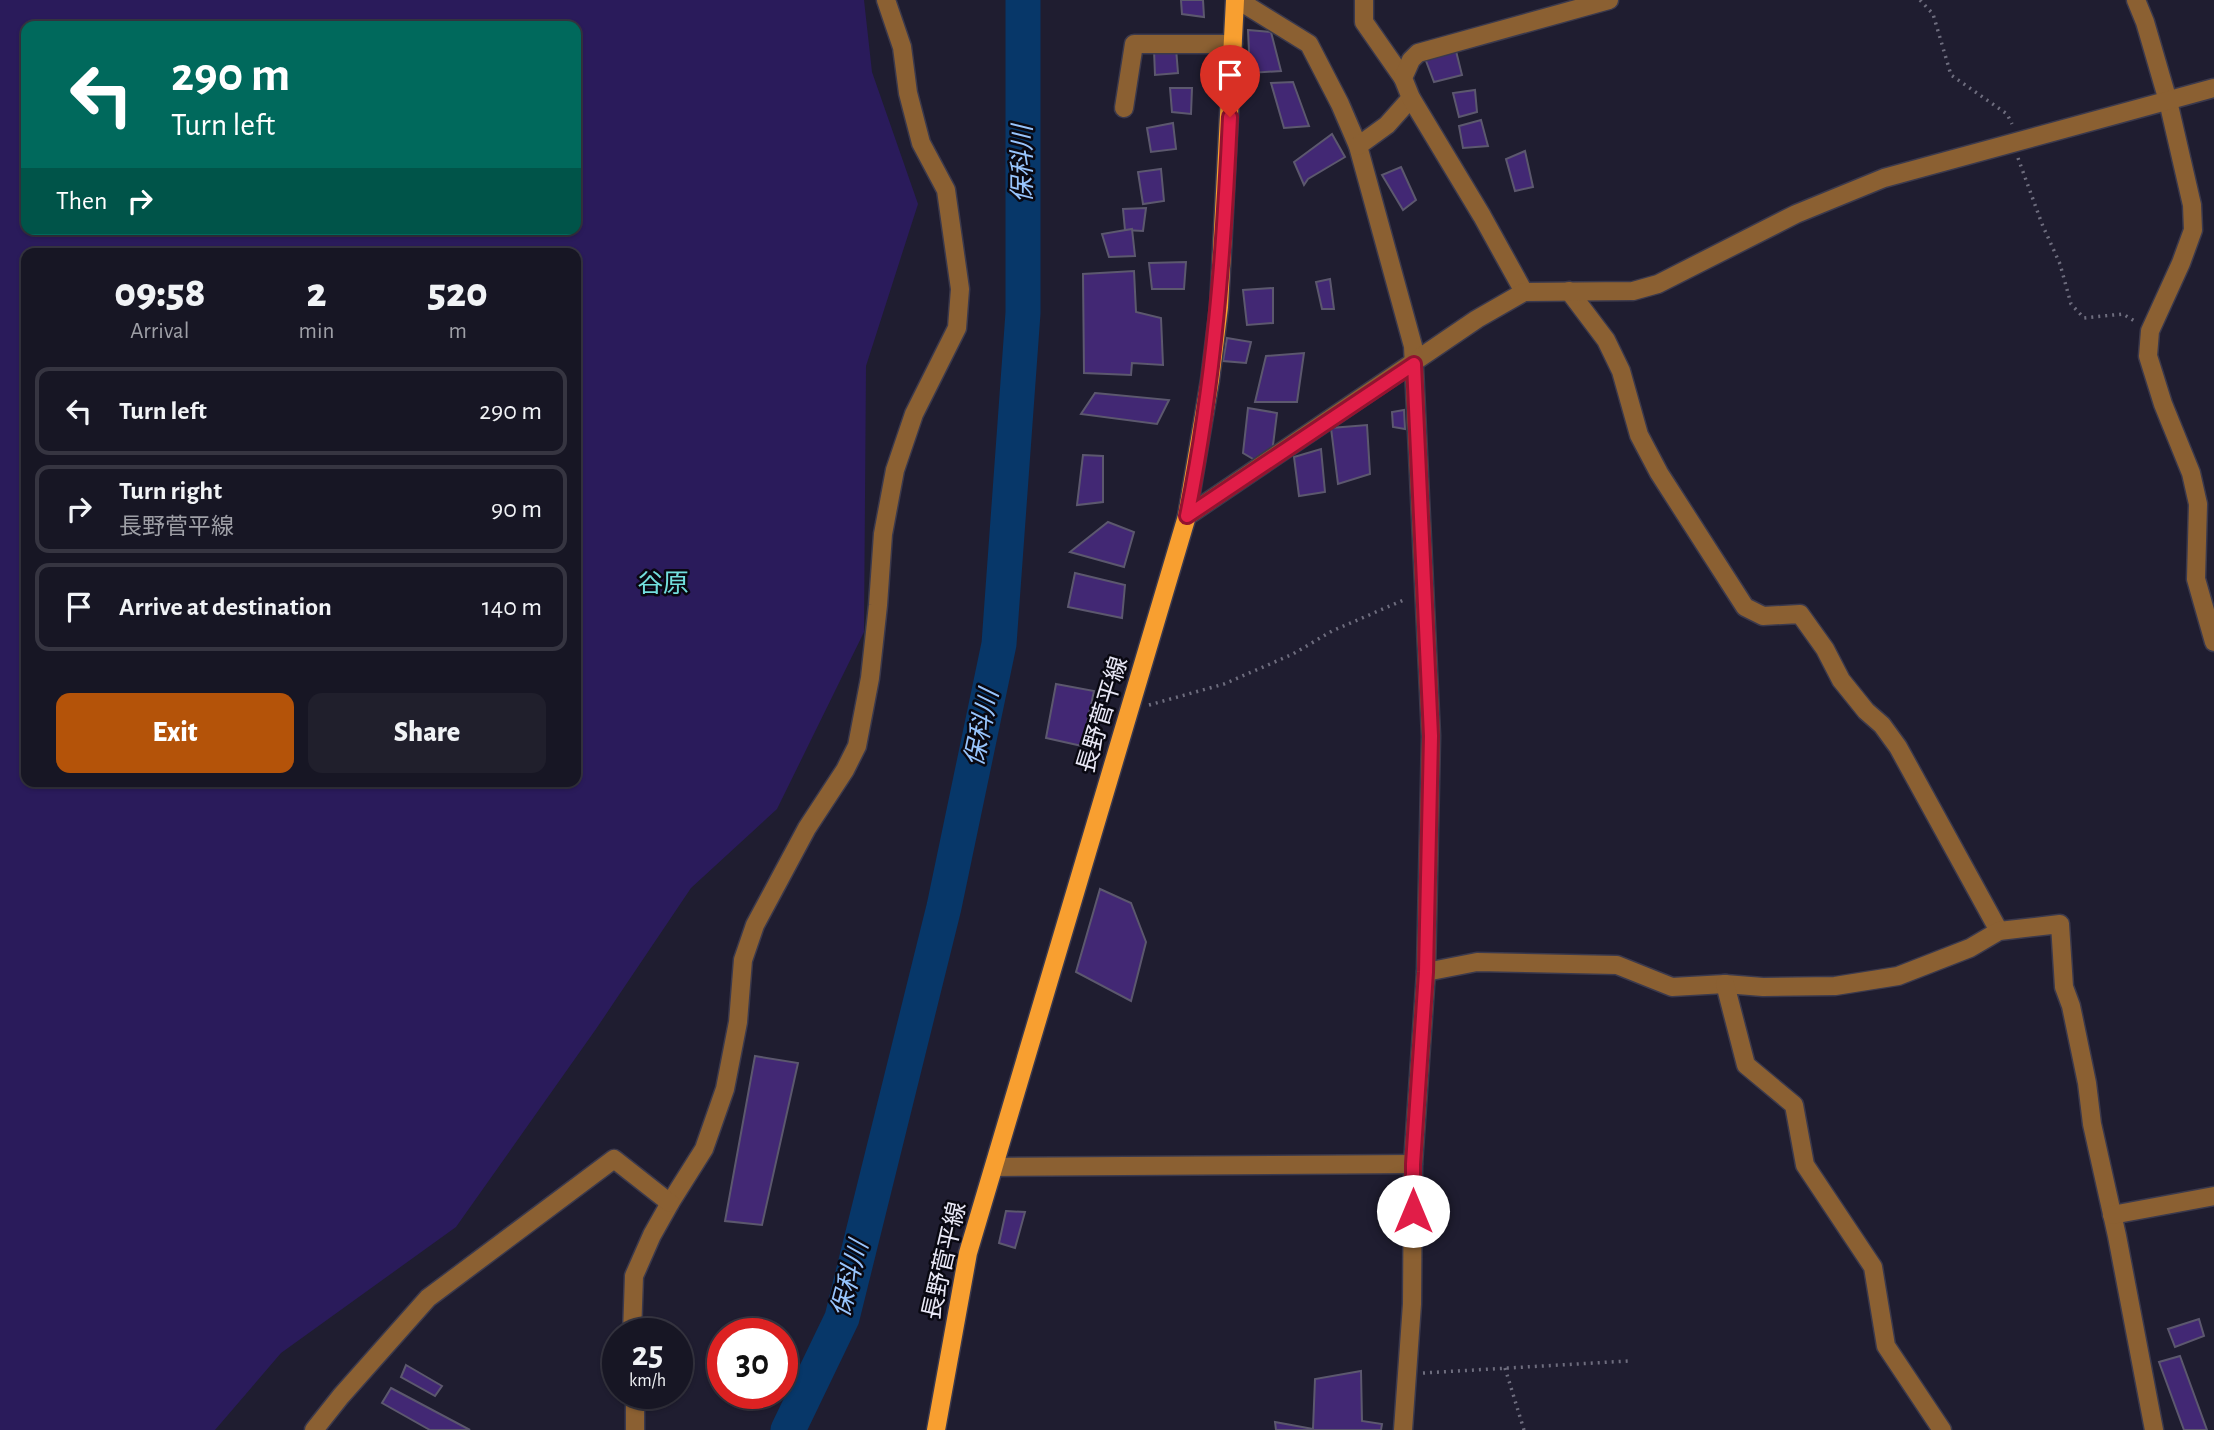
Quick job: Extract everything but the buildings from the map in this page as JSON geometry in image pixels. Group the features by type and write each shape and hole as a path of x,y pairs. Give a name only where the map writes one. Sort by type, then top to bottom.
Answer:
{"main road":[{"name":"長野菅平線","path":"936,1430 968,1253 1187,516 1210,380 1219,307 1237,0"}],"street":[{"path":"633,1318 634,1276 670,1203 704,1149 725,1090 738,1022 743,960 755,925 807,828 845,770 857,746 871,666 883,534 895,470 914,414 957,328 960,289 946,190 921,144 908,93 902,47 886,0"},
{"path":"1237,0 1310,44 1358,146 1413,346 1431,736 1426,972 1413,1164 1412,1304 1403,1430"},
{"path":"1364,0 1364,22 1403,78 1411,99 1482,216 1524,292"},
{"path":"1403,78 1411,60 1418,53 1609,0"},
{"path":"2136,0 2168,101 2192,205 2193,230 2150,331 2148,356 2163,404 2191,473 2198,504 2196,579 2214,642"},
{"path":"1124,107 1134,44 1233,44"},
{"path":"1187,516 1477,319 1524,292 1633,292 1658,284 1796,214 1884,178 2214,88"},
{"path":"1358,146 1387,125 1411,99"},
{"path":"1569,291 1606,340 1621,371 1639,435 1659,473 1745,607 1763,616 1800,614 1825,649 1841,680 1866,711 1882,724 1898,747 1999,931"},
{"path":"1426,972 1477,962 1617,965 1672,987 1726,984 1763,987 1835,986 1898,976 1970,948 1999,931 2060,925 2064,987 2071,1006 2087,1083 2092,1124 2154,1430"},
{"path":"1726,984 1746,1065 1794,1105 1805,1165 1873,1267 1886,1346 1942,1430"},
{"path":"314,1430 428,1298 614,1159 670,1203"},
{"path":"994,1167 1413,1164"},
{"path":"2112,1215 2214,1196"},
{"path":"635,1409 635,1430"}],"path":[{"path":"1920,0 1933,14 1951,75 2007,114 2042,224 2060,264 2071,304 2084,318 2123,314 2150,331"},
{"path":"1130,710 1224,684 1293,654 1332,631 1424,592"},
{"path":"1407,1374 1628,1361"},
{"path":"1505,1368 1524,1430"}],"shaded area":[{"path":"0,0 864,0 872,72 918,204 866,366 864,632 777,809 691,888 596,1029 456,1227 281,1353 215,1430 0,1430"}],"waterway":[{"name":"保科川","path":"788,1430 842,1318 944,907 999,644 1023,313 1023,0"}],"district":[{"name":"谷原","path":"663,584"}],"route":[{"path":"1230,117 1219,307 1210,380 1187,516 1414,364 1431,736 1426,972 1413,1164 1413,1211"}]}
